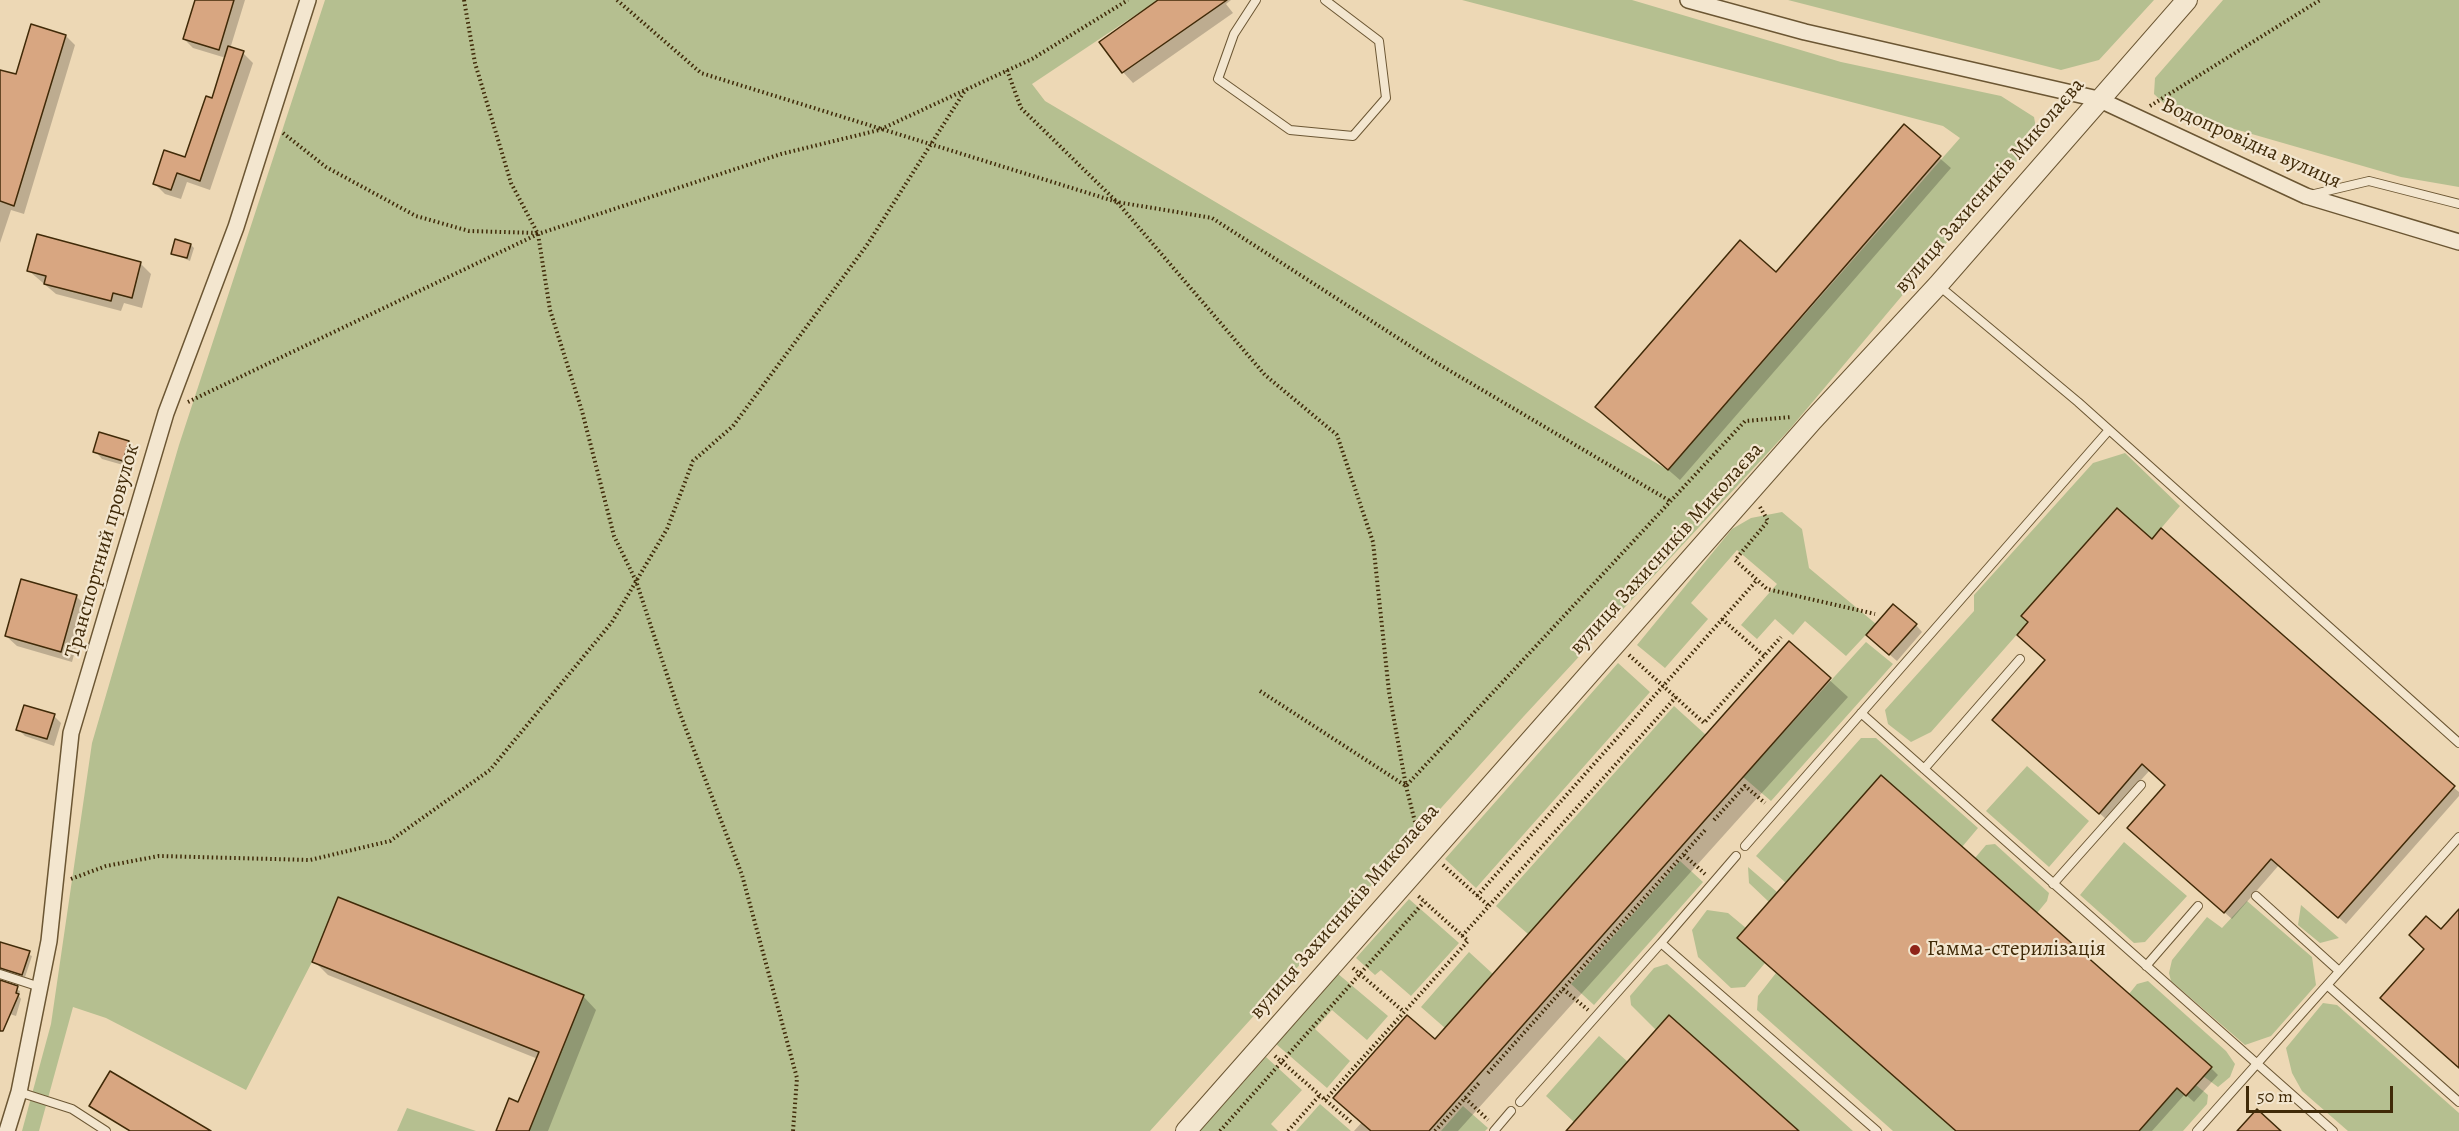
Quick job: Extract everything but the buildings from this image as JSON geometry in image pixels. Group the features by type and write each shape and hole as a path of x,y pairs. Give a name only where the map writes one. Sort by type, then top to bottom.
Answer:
{"street":[{"name":"Транспортний провулок","path":"7,1131 19,1092 49,941 71,733 166,413 236,227 309,0"},
{"name":"Водопровідна вулиця","path":"1688,0 1805,32 2098,99 2306,196 2459,243"},
{"name":"вулиця Захисників Миколаєва","path":"1186,1131 1402,883 1813,420 1938,285 2098,99 2187,0"}],"lane":[{"path":"1256,0 1234,34 1218,79 1290,130 1353,136 1386,98 1379,41 1325,0"},
{"path":"2306,196 2369,181 2459,204"},
{"path":"1938,285 2109,430 2459,743"},
{"path":"1744,846 2109,430"},
{"path":"1924,769 2020,659"},
{"path":"1861,713 2333,1131"},
{"path":"2054,884 2141,785"},
{"path":"2197,1131 2459,837"},
{"path":"1520,1102 1736,856"},
{"path":"2256,896 2339,971"},
{"path":"2146,966 2198,906"},
{"path":"1661,943 1877,1131"},
{"path":"0,974 40,987"},
{"path":"2327,985 2459,1102"},
{"path":"19,1092 72,1109 106,1131"},
{"path":"1496,1129 1511,1111"}],"path":[{"path":"464,0 475,63 512,183 538,234 550,310 582,411 614,536 636,580 679,711 742,875 797,1078 793,1131"},
{"path":"617,0 700,73 1117,202 1212,218 1435,362 1670,501"},
{"path":"166,413 538,234 781,154 879,130 1032,59 1128,0"},
{"path":"2134,116 2320,0"},
{"path":"1007,70 1021,108 1117,202 1265,375 1337,435 1373,542 1389,692 1406,786 1427,856 1488,906"},
{"path":"55,885 106,866 159,856 310,860 390,842 490,770 612,622 667,529 693,462 733,426 867,245 966,89"},
{"path":"270,123 326,167 416,216 469,231 538,234"},
{"path":"1406,786 1745,421 1788,416 1813,420"},
{"path":"1751,490 1768,521 1735,560 1767,589 1875,614"},
{"path":"1477,896 1757,580"},
{"path":"1722,619 1764,656"},
{"path":"1615,643 1704,723 1781,637"},
{"path":"1260,691 1406,786"},
{"path":"1462,936 1676,697"},
{"path":"1714,819 1745,786 1775,812"},
{"path":"1488,1073 1706,829"},
{"path":"1684,855 1714,882"},
{"path":"1325,1100 1468,941 1402,883"},
{"path":"1220,1131 1424,902"},
{"path":"1339,956 1403,1011"},
{"path":"1563,989 1596,1016"},
{"path":"1262,1043 1353,1124"},
{"path":"1435,1131 1479,1083"},
{"path":"1288,1131 1319,1095"},
{"path":"1465,1098 1496,1129"}],"green space":[{"path":"325,0 1158,0 1032,84 1045,101 1668,470 1960,138 1943,126 1462,0 1632,0 1841,62 2001,96 2034,117 2038,139 2001,178 1789,430 1524,716 1150,1131 529,1131 583,995 338,897 312,962 246,1090 106,1018 73,1007 39,1131 22,1131 51,1024 92,743 179,445"},
{"path":"1788,0 2154,0 2099,60 2061,70"},
{"path":"2223,0 2459,0 2459,187 2401,177 2172,111 2154,94 2155,78"},
{"path":"2125,453 2180,506 2152,539 2116,508 2021,616 2028,622 1931,732 1911,742 1888,724 1885,710 1974,611 1974,595 2093,463"},
{"path":"1782,512 1802,529 1809,568 1876,624 1846,656 1805,621 1793,635 1775,619 1757,639 1741,625 1777,584 1737,550 1691,603 1708,619 1665,668 1637,645 1732,529 1751,518"},
{"path":"1866,642 1893,664 1771,801 1743,777"},
{"path":"1618,663 1650,692 1476,888 1445,859"},
{"path":"1674,706 1706,735 1528,934 1496,906"},
{"path":"1861,738 1876,738 1978,828 1962,847 1881,776 1786,883 1756,856"},
{"path":"2027,766 2089,821 2049,867 1986,811"},
{"path":"2124,842 2187,896 2145,942 2134,943 2080,895"},
{"path":"1995,844 2049,893 2047,901 2037,913 1975,858 1986,845"},
{"path":"1680,861 1703,882 1594,1005 1571,984"},
{"path":"1748,867 1777,892 1769,902 1749,883"},
{"path":"1409,899 1459,943 1411,996 1381,970 1375,975 1356,958"},
{"path":"2247,901 2312,957 2316,985 2271,1036 2245,1045 2171,981 2169,973 2172,960 2207,917 2222,928"},
{"path":"2301,905 2339,938 2320,943 2298,925"},
{"path":"1707,910 1728,913 1746,928 1737,938 1765,963 1745,987 1731,988 1698,957 1692,930"},
{"path":"1469,952 1493,974 1445,1028 1421,1007"},
{"path":"1667,964 1853,1131 1799,1131 1669,1015 1656,1030 1631,1005 1630,996 1654,968"},
{"path":"1337,973 1388,1016 1367,1040 1332,1010 1315,1029 1350,1061 1327,1088 1276,1044"},
{"path":"1776,973 1956,1131 1893,1131 1757,1010 1758,996"},
{"path":"2148,981 2226,1051 2235,1064 2230,1077 2218,1087 2203,1076 2129,994 2137,984"},
{"path":"2323,1003 2337,1005 2459,1113 2459,1131 2348,1131 2302,1091 2292,1073 2286,1048"},
{"path":"1599,1036 1628,1062 1574,1122 1546,1096"},
{"path":"1266,1057 1302,1090 1271,1124 1278,1131 1199,1131"},
{"path":"2196,1085 2208,1095 2207,1104 2183,1131 2139,1131 2177,1088"},
{"path":"1320,1104 1351,1131 1296,1131"},
{"path":"1463,1106 1488,1128 1485,1131 1441,1131"},
{"path":"407,1108 476,1131 397,1131"}],"place":[{"name":"Гамма-стерилізація","path":"1915,950"}]}
